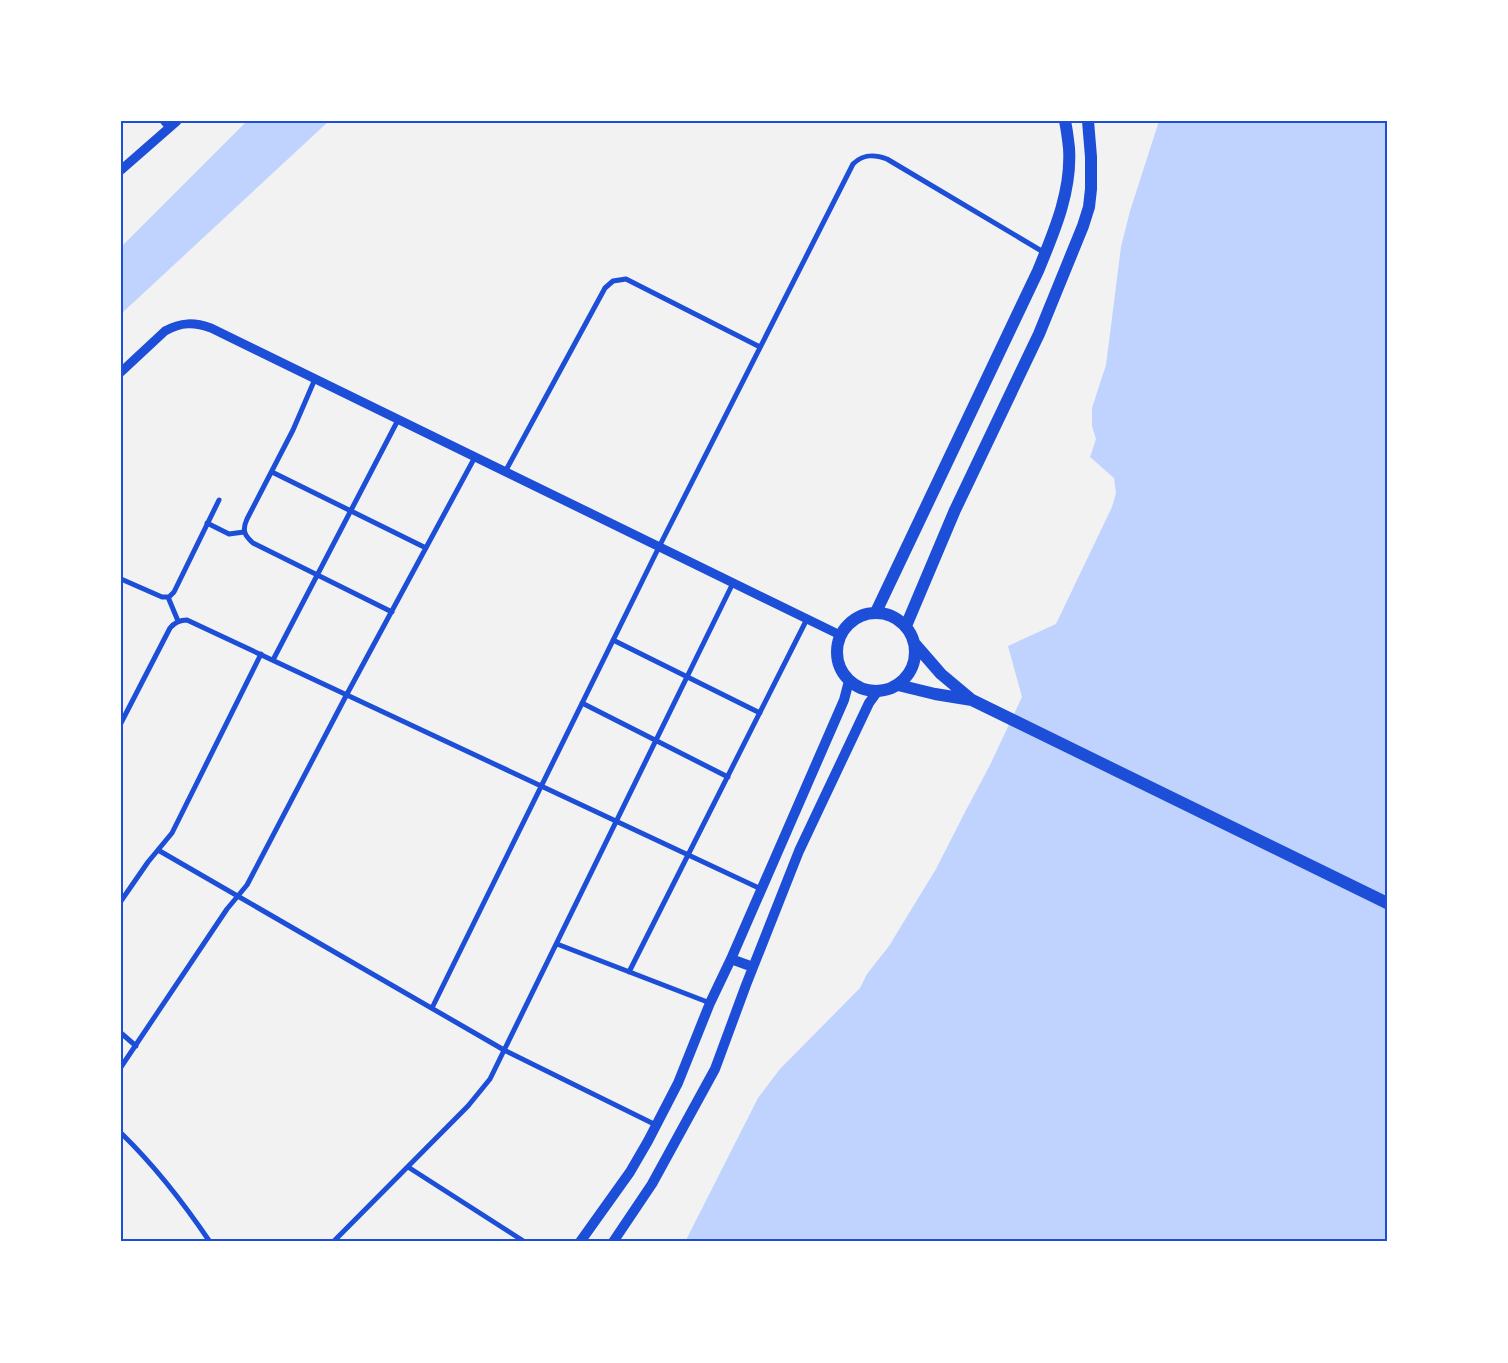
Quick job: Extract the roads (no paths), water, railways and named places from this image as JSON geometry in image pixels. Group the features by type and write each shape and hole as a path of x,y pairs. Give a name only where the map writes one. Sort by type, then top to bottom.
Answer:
{"main road":[{"path":"876,612 893,580 1057,224 1068,180 1069,149 1065,121"},
{"path":"906,626 955,510 1039,334 1084,226 1091,189 1092,156 1088,121"},
{"path":"914,643 915,655 906,677 898,685 878,692 867,691 849,681 841,672 837,660 836,647 840,635 855,618 876,612 892,617 906,626 914,643 941,674 976,702 1387,903"},
{"path":"580,1242 630,1172 678,1083 710,1004 844,700 849,681"},
{"path":"898,685 976,702"},
{"path":"613,1242 652,1184 715,1069 799,851 869,702 878,692"},
{"path":"731,959 753,968"}],"street":[{"path":"162,121 169,129"},
{"path":"122,169 177,121"},
{"path":"432,1008 659,547 853,164 863,157 877,156 888,159 1045,253"},
{"path":"505,472 605,288 613,281 626,280 760,347"},
{"path":"121,372 165,331 174,326 186,323 211,328 840,635"},
{"path":"315,380 293,430 244,526 244,532 253,543 392,612"},
{"path":"273,660 398,420"},
{"path":"121,1067 227,909 247,886 254,874 347,694 475,457"},
{"path":"272,472 426,548"},
{"path":"121,579 162,597 168,597 174,592 219,500"},
{"path":"207,523 229,534 244,532"},
{"path":"333,1242 481,1092 490,1080 733,583"},
{"path":"168,597 178,621"},
{"path":"629,972 807,619"},
{"path":"121,723 170,628 182,620 195,623 761,890"},
{"path":"613,640 760,713"},
{"path":"121,901 172,833 261,654"},
{"path":"582,703 728,777"},
{"path":"158,850 504,1050 656,1125"},
{"path":"557,944 710,1004"},
{"path":"121,1033 136,1046"},
{"path":"121,1133 164,1178 184,1203 210,1242"},
{"path":"408,1167 525,1242"}],"water":[{"path":"247,121 329,121 121,314 121,247"},
{"path":"1159,121 1387,121 1387,1242 685,1242 758,1098 780,1069 860,988 867,974 889,946 936,869 989,767 1022,697 1008,646 1056,624 1112,507 1116,493 1114,478 1090,457 1096,439 1092,426 1092,408 1106,365 1121,247 1130,211"}]}
